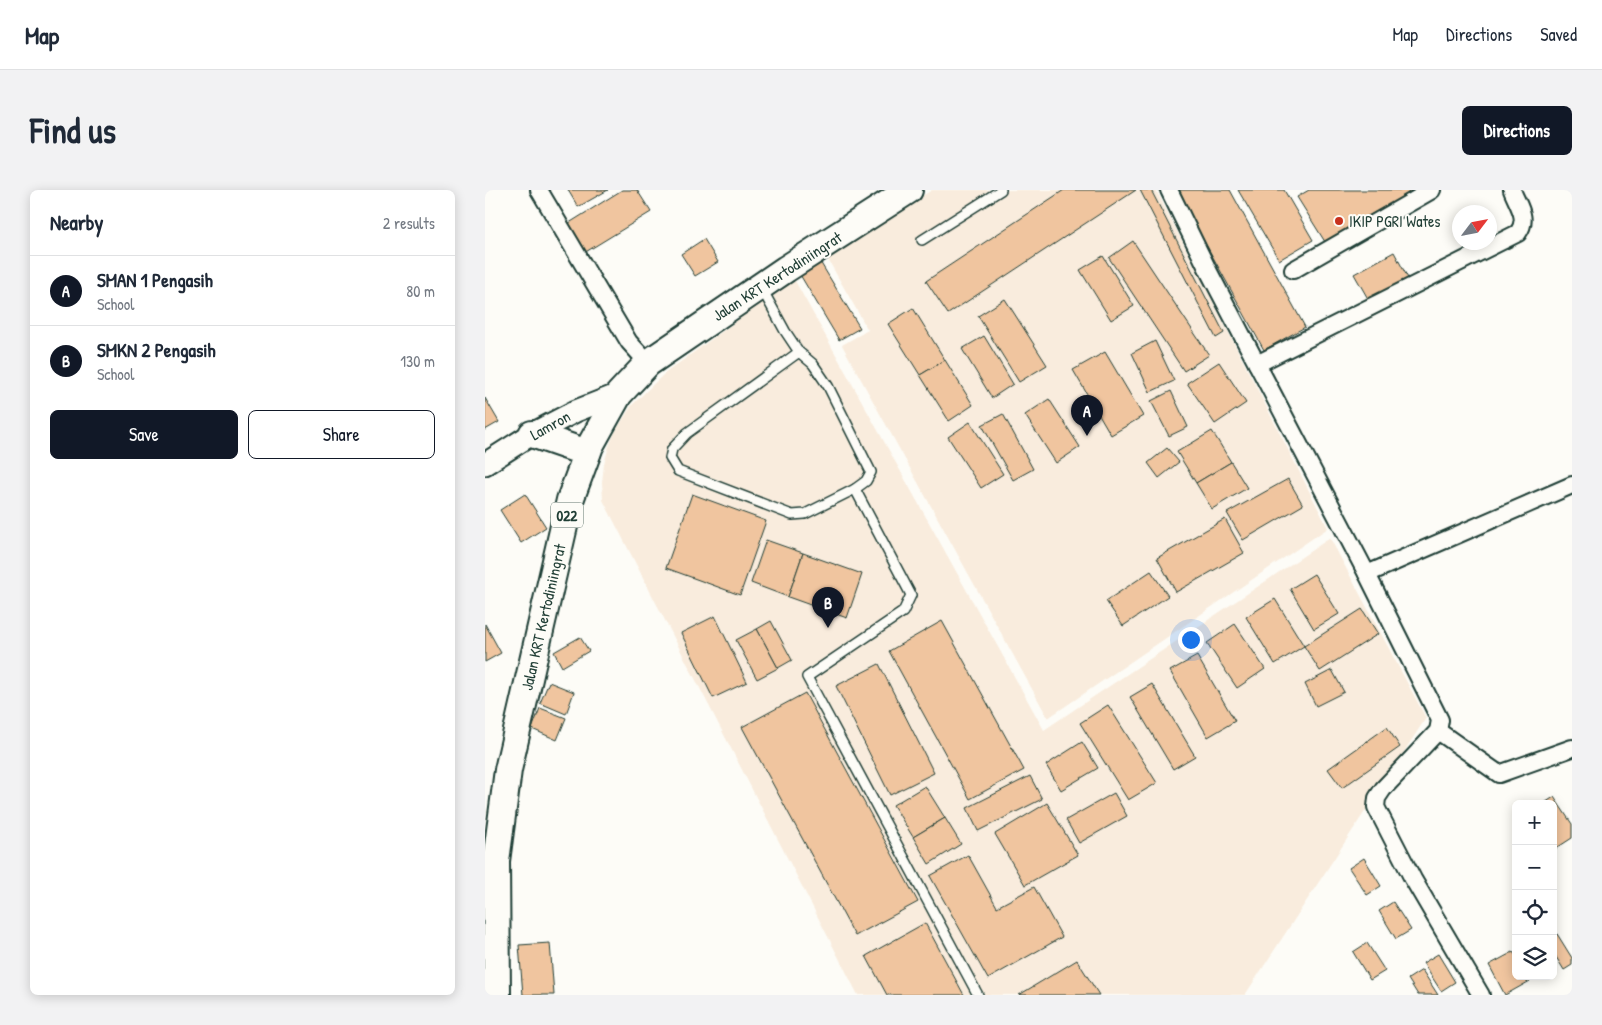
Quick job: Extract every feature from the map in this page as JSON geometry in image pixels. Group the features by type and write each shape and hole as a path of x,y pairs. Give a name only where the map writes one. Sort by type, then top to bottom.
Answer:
{"main road":[{"name":"Jalan KRT Kertodiniingrat","path":"497,995 496,861 508,770 571,500 587,453 619,394 648,363 761,286 909,190"},
{"path":"533,434 587,453"}],"street":[{"path":"539,190 629,342 648,363"},
{"path":"1169,190 1440,720 1438,731 1383,789 1377,798 1376,807 1413,879 1481,995"},
{"path":"1293,270 1432,190"},
{"path":"1257,364 1518,233 1523,226 1524,220 1512,190"},
{"name":"Lamron","path":"485,464 533,434 577,410 619,394"},
{"path":"1367,574 1572,485"},
{"path":"1438,731 1499,774 1572,748"}],"lane":[{"path":"922,240 1001,190"},
{"path":"761,286 785,331 799,352 813,364 828,386 871,472 866,481 855,488 805,514 792,515 678,471 670,458 672,449 687,434 799,352"},
{"path":"855,488 911,595 903,612 807,677 978,995"}],"shaded area":[{"path":"932,190 1156,190 1328,528 1048,718 842,345 868,330 826,256"},
{"path":"794,279 1044,730 1330,538 1426,718 1245,995 858,995 603,500 604,464 609,446 615,432 632,405 664,374"}],"building":[{"path":"568,190 608,190 578,207"},
{"path":"622,190 637,190 651,212 584,253 566,225"},
{"path":"1064,190 1136,190 948,314 926,281"},
{"path":"1140,190 1151,190 1224,333 1216,338"},
{"path":"1176,190 1230,190 1305,327 1264,350"},
{"name":"IKIP PGRI Wates","path":"1238,190 1284,190 1313,240 1279,260"},
{"name":"IKIP PGRI Wates","path":"1309,190 1417,190 1327,245 1297,197"},
{"path":"704,239 718,262 695,276 681,254"},
{"path":"1133,241 1209,355 1184,371 1109,258"},
{"path":"1394,252 1410,282 1371,304 1354,274"},
{"path":"1103,256 1134,306 1111,320 1080,270"},
{"path":"819,260 860,328 839,340 799,273"},
{"path":"1005,299 1047,365 1019,382 978,316"},
{"path":"913,308 945,360 920,375 888,324"},
{"path":"984,336 1013,384 992,398 962,349"},
{"path":"1155,341 1174,381 1150,392 1132,353"},
{"path":"1105,352 1143,416 1111,435 1073,370"},
{"path":"945,360 973,405 949,421 920,375"},
{"path":"1219,362 1246,403 1215,424 1187,383"},
{"path":"1171,391 1188,427 1169,436 1151,401"},
{"path":"485,398 499,422 485,430"},
{"path":"1049,399 1080,447 1056,463 1025,415"},
{"path":"1003,414 1033,469 1013,480 982,425"},
{"path":"970,422 1003,474 981,488 948,437"},
{"path":"1212,431 1231,462 1196,483 1177,452"},
{"path":"1167,448 1179,462 1159,478 1148,463"},
{"path":"1231,462 1247,488 1212,509 1196,483"},
{"path":"1288,479 1303,505 1243,540 1227,513"},
{"path":"525,494 546,527 521,543 500,510"},
{"path":"692,494 766,521 740,595 666,568"},
{"path":"1225,519 1244,553 1176,592 1157,558"},
{"path":"766,540 803,553 788,597 751,583"},
{"path":"803,553 862,574 847,618 788,597"},
{"path":"1151,571 1168,596 1123,626 1106,601"},
{"path":"1314,574 1339,614 1314,629 1290,589"},
{"path":"1275,599 1304,646 1275,664 1246,617"},
{"path":"1362,609 1378,634 1320,671 1304,646"},
{"path":"715,616 747,682 713,698 681,633"},
{"path":"771,621 792,660 778,668 757,629"},
{"path":"942,621 1024,770 970,799 889,651"},
{"path":"485,624 501,653 485,662"},
{"path":"1235,624 1265,669 1237,688 1207,643"},
{"path":"757,629 778,668 757,679 736,640"},
{"path":"580,637 589,651 562,667 554,652"},
{"path":"1197,656 1235,721 1208,737 1170,671"},
{"path":"879,664 934,773 890,795 836,686"},
{"path":"1332,670 1344,692 1316,706 1305,684"},
{"path":"549,682 574,692 566,714 540,703"},
{"path":"1152,684 1195,756 1173,769 1130,697"},
{"path":"805,693 918,902 855,936 742,727"},
{"path":"1108,705 1157,783 1128,800 1080,723"},
{"path":"540,708 566,718 557,740 532,729"},
{"path":"1387,727 1400,747 1342,788 1328,769"},
{"path":"1082,742 1098,768 1061,790 1046,765"},
{"path":"1030,776 1042,799 978,831 967,808"},
{"path":"925,786 945,818 913,837 893,805"},
{"path":"1114,793 1127,816 1079,843 1066,820"},
{"path":"1557,802 1572,824 1572,838 1557,848"},
{"path":"1047,803 1078,855 1025,885 995,834"},
{"path":"945,818 961,844 929,864 913,837"},
{"path":"968,855 997,907 1034,887 1062,937 988,979 930,876"},
{"path":"1364,858 1381,886 1367,895 1349,868"},
{"path":"1393,902 1411,930 1396,939 1379,911"},
{"path":"925,923 964,995 887,995 866,956"},
{"path":"1557,934 1572,958 1572,965 1564,970 1557,959"},
{"path":"550,943 554,995 523,995 519,945"},
{"path":"1367,943 1385,971 1370,980 1353,952"},
{"path":"1512,953 1512,980 1530,981 1505,995 1489,965"},
{"path":"1438,954 1455,982 1441,991 1423,963"},
{"path":"1077,960 1099,995 1019,995"},
{"path":"1422,970 1438,995 1418,995 1408,979"}],"place":[{"name":"IKIP PGRI Wates","path":"1339,221"},
{"name":"SMAN 1 Pengasih","path":"1087,436"},
{"name":"SMKN 2 Pengasih","path":"828,628"}]}
